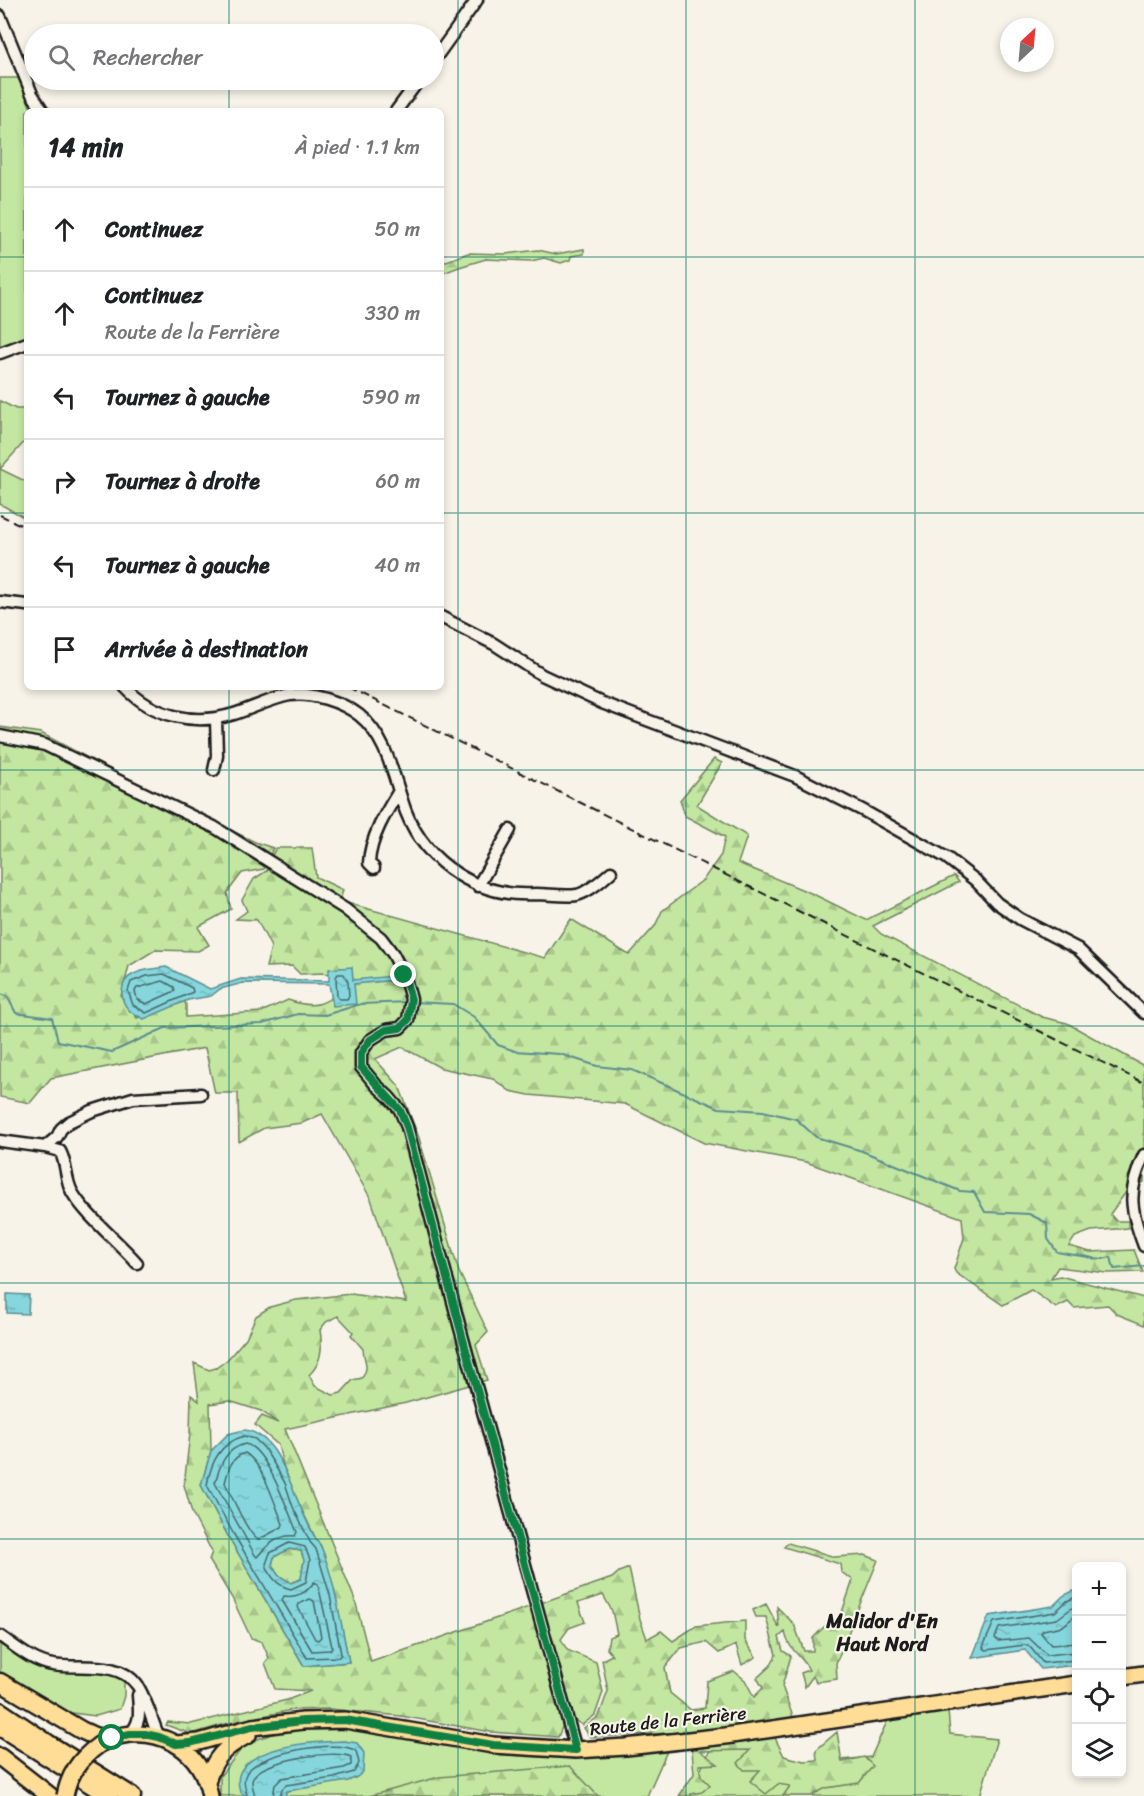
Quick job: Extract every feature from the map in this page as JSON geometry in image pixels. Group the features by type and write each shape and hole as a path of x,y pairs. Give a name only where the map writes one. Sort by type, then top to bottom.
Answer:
{"highway":[{"path":"0,1682 81,1730 108,1739"},
{"path":"0,1711 132,1796"},
{"path":"0,1727 109,1796"},
{"path":"0,1757 50,1796"}],"main road":[{"path":"1126,1676 1144,1674"},
{"name":"Route de la Ferrière","path":"176,1744 199,1742 252,1727 303,1721 345,1720 493,1745 576,1750 626,1747 725,1736 1072,1685"},
{"name":"Route de la Ferrière","path":"208,1789 212,1767 223,1750 264,1727"},
{"path":"65,1796 73,1772 91,1750 108,1739 130,1734 159,1737 176,1744 200,1768 208,1789"}],"street":[{"path":"444,46 477,0"},
{"path":"0,16 24,74"},
{"path":"30,90 41,108"},
{"path":"398,108 412,90"},
{"path":"0,353 24,344"},
{"path":"0,602 24,605"},
{"path":"444,619 494,644 542,675 602,703 795,776 864,810 947,858 975,880 998,903 1020,919 1078,949 1144,1013"},
{"path":"128,690 142,702 159,712 180,718 216,719 274,699 293,695 328,699 359,715 375,733 383,746 407,815 425,843 465,881 522,896 577,895 611,872"},
{"path":"214,770 216,719"},
{"path":"0,736 45,745 214,827 345,909 381,938 393,954 404,975 410,1003 408,1020 400,1028 386,1030 370,1040 361,1053 361,1067 400,1110 407,1127 576,1750"},
{"path":"374,868 369,863 369,855 399,791"},
{"path":"478,886 510,830"},
{"path":"45,1147 69,1122 92,1111 133,1098 201,1095"},
{"path":"0,1141 60,1151 65,1160 67,1181 79,1203 137,1263"},
{"path":"1144,1155 1137,1169 1131,1195 1133,1217 1144,1246"},
{"path":"0,1636 31,1657 52,1665 114,1669 127,1675 138,1686 159,1737"},
{"path":"130,1734 137,1727 140,1719 138,1686"}],"green space":[{"path":"0,78 18,78 31,108 24,108 24,342 0,348"},
{"path":"584,249 584,254 571,256 570,260 561,263 544,258 531,261 486,259 444,273 444,262 468,253 505,254 538,250 556,254"},
{"path":"0,401 16,409 24,409 24,442 0,469"},
{"path":"0,469 24,481 24,517 0,504"},
{"path":"0,727 41,733 255,842 273,848 264,869 242,873 227,893 231,909 198,927 209,945 198,951 155,950 129,966 121,996 137,1018 169,1005 182,996 186,1005 186,1017 261,1012 288,1000 313,1005 326,1001 347,986 346,977 323,973 300,974 292,966 266,967 271,947 257,920 236,919 247,911 242,900 254,879 268,870 269,860 276,848 312,848 316,877 343,890 340,901 545,958 571,919 629,955 655,926 662,911 703,880 721,855 725,837 685,816 680,800 714,759 722,763 697,805 747,836 738,863 813,894 866,920 954,876 959,882 873,926 881,934 1042,1017 1067,1023 1144,1066 1144,1147 1129,1180 1144,1172 1144,1182 1126,1192 1110,1214 1116,1221 1128,1221 1128,1228 1091,1231 1075,1237 1069,1246 1090,1252 1134,1250 1143,1272 1107,1273 1058,1267 1051,1278 1060,1276 1144,1298 1144,1325 1117,1314 1108,1305 1074,1308 1068,1302 1056,1308 1031,1290 1003,1305 956,1273 954,1269 964,1238 962,1218 806,1162 704,1143 625,1104 529,1095 510,1091 493,1079 441,1068 402,1047 375,1059 399,1086 419,1138 459,1272 488,1332 476,1345 487,1380 406,1403 285,1429 355,1600 371,1662 612,1578 629,1568 640,1619 647,1639 661,1631 673,1641 696,1626 745,1621 745,1640 756,1657 742,1665 736,1645 719,1653 706,1642 681,1648 665,1668 670,1693 691,1710 705,1708 707,1681 734,1671 745,1680 754,1697 763,1688 757,1678 770,1666 776,1655 766,1617 756,1617 753,1610 766,1604 779,1628 777,1607 794,1624 804,1651 813,1651 813,1638 826,1625 838,1624 853,1580 841,1572 840,1564 784,1547 788,1543 835,1557 865,1555 878,1560 836,1663 837,1679 816,1682 813,1676 805,1687 801,1673 809,1670 792,1648 785,1632 779,1637 783,1651 791,1656 782,1686 793,1717 773,1734 784,1756 804,1761 817,1760 816,1750 837,1732 842,1762 864,1757 873,1766 859,1783 826,1788 813,1796 783,1796 790,1786 778,1784 766,1794 750,1781 760,1770 744,1770 738,1763 750,1750 700,1751 718,1764 699,1765 701,1776 710,1785 702,1792 690,1796 679,1796 694,1774 692,1751 686,1735 670,1733 590,1737 584,1728 599,1716 608,1691 602,1660 612,1655 607,1649 609,1637 617,1634 612,1611 603,1595 578,1603 585,1622 569,1628 561,1639 567,1650 596,1662 603,1692 595,1715 582,1725 567,1715 558,1737 491,1732 401,1716 330,1709 292,1710 229,1723 191,1734 166,1725 168,1722 191,1724 287,1700 311,1691 275,1689 265,1663 269,1658 262,1642 251,1638 232,1598 209,1560 212,1552 192,1513 184,1485 190,1434 191,1395 199,1401 194,1363 209,1370 227,1360 246,1338 256,1316 270,1307 296,1300 351,1294 406,1302 371,1199 322,1114 302,1123 264,1128 239,1142 238,1093 215,1093 205,1048 51,1078 30,1103 0,1097","holes":["338,1316 353,1332 351,1335 363,1349 366,1367 362,1378 353,1380 341,1393 333,1395 315,1386 309,1375 317,1365 320,1354 320,1330 326,1322","229,1401 261,1411 278,1423 262,1416 255,1425 278,1445 284,1468 299,1504 321,1546 335,1594 349,1662 304,1666 201,1485 211,1451 210,1404"]},
{"path":"289,1549 301,1551 304,1560 301,1579 291,1583 278,1575 272,1565 274,1557"},
{"path":"0,1641 45,1669 95,1672 124,1682 124,1696 120,1709 96,1716 64,1712 0,1674"},
{"path":"948,1711 950,1734 997,1739 980,1796 688,1796 712,1746 767,1736 780,1766 871,1757 890,1715"},
{"path":"287,1729 377,1729 493,1754 667,1751 647,1796 220,1796 220,1776 246,1743"},
{"path":"570,1766 598,1796 369,1796 439,1777"}],"water":[{"path":"166,967 210,989 241,979 329,981 329,969 352,967 353,980 394,976 396,980 354,984 356,1004 333,1006 329,984 243,983 220,989 211,996 188,1000 144,1019 131,1012 125,1005 122,995 125,981 140,972"},
{"path":"7,1294 29,1295 28,1314 7,1313"},
{"path":"244,1430 255,1433 265,1440 280,1461 327,1563 349,1662 304,1666 228,1536 201,1485 211,1451 228,1434","holes":["289,1549 301,1551 304,1560 301,1579 291,1583 278,1575 272,1565 274,1557"]},
{"path":"1072,1592 1072,1665 1041,1669 1025,1650 972,1658 989,1616 1053,1606 1063,1596"},
{"path":"322,1742 357,1743 364,1753 363,1772 348,1781 287,1791 285,1796 247,1796 241,1793 238,1779 243,1768 252,1760 281,1748"}],"waterway":[{"path":"0,994 7,996 16,1013 52,1018 58,1041 112,1052 165,1028 262,1024 298,1014 325,1015 361,1004 408,1002"},
{"path":"414,1002 453,1004 474,1017 498,1045 515,1051 560,1054 597,1066 632,1070 719,1108 763,1111 796,1119 816,1137 862,1151 960,1191 974,1192 985,1212 1029,1214 1047,1223 1048,1239 1057,1252 1097,1259 1111,1257 1114,1269 1144,1266"}],"railway":[{"path":"0,515 24,527"},
{"path":"354,690 1144,1083"}],"district":[{"name":"Malidor d'En Haut Nord","path":"882,1632"}],"route":[{"path":"112,1738 121,1735 145,1734 176,1744 190,1743 252,1727 324,1719 345,1720 493,1745 576,1750 407,1127 400,1110 361,1067 361,1053 370,1040 386,1030 400,1028 408,1020 411,999 404,975"}]}
